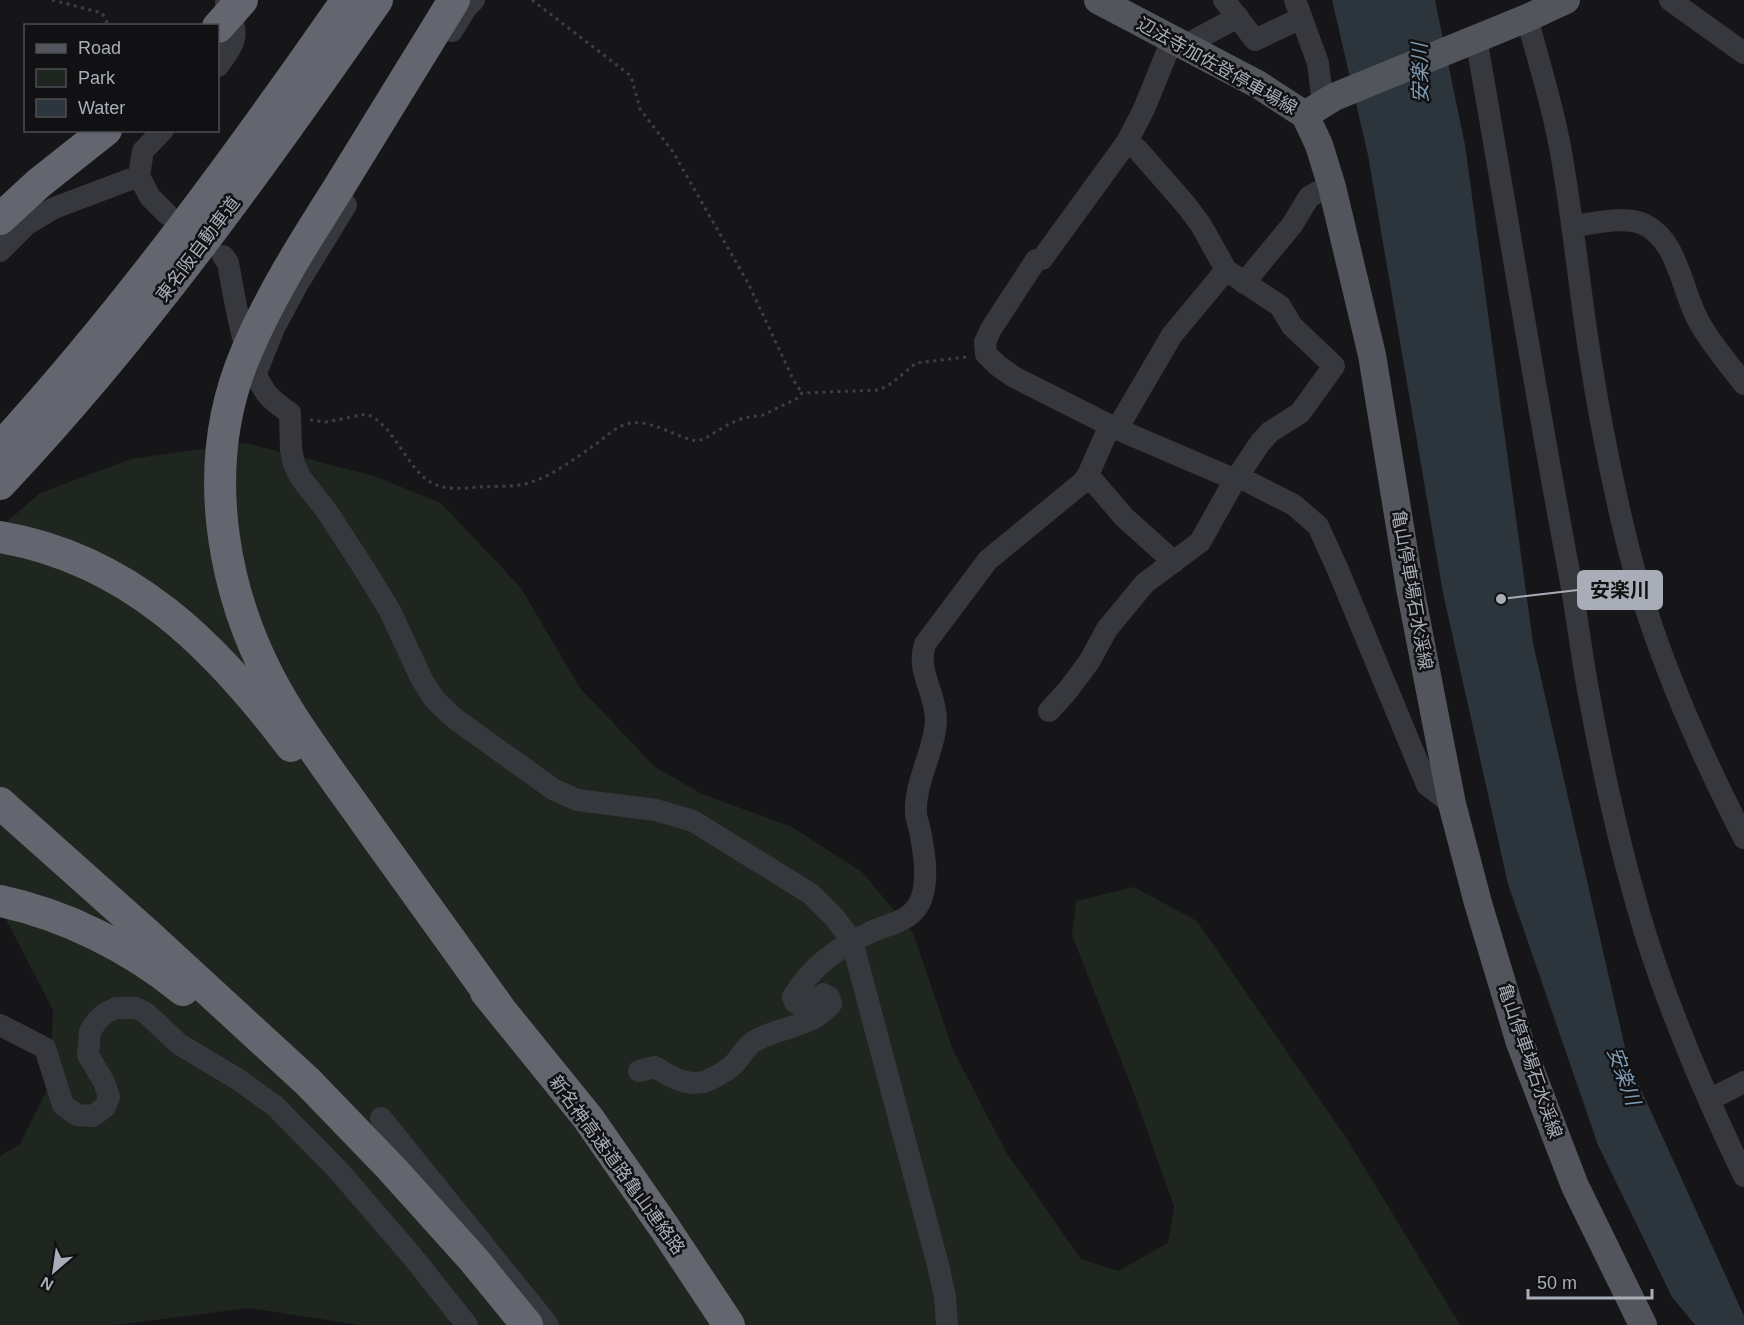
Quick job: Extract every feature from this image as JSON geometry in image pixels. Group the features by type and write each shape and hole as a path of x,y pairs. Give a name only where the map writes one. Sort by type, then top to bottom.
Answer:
{"highway":[{"path":"219,26 242,0"},
{"name":"東名阪自動車道","path":"0,448 53,389 176,238 347,0"},
{"name":"東名阪自動車道","path":"0,484 139,326 197,252 377,0"},
{"path":"454,0 281,282 245,356 224,430 220,459 220,507 228,563 245,624 288,710 500,1009"},
{"path":"0,219 39,183 103,132"},
{"path":"0,537 50,549 107,573 139,591 200,642 282,733 333,802 500,1009"},
{"path":"0,803 308,1082 429,1209 527,1325"},
{"path":"0,901 33,908 62,919 132,955 169,979 223,1023 286,1081 382,1182 474,1287 504,1325"},
{"name":"新名神高速道路亀山連絡路","path":"500,1009 588,1118 729,1325"}],"main road":[{"name":"辺法寺加佐登停車場線","path":"1098,0 1259,85 1321,105"},
{"path":"1321,105 1566,0"},
{"name":"亀山停車場石水渓線","path":"1321,105 1319,145 1331,185 1372,355 1410,588 1452,804 1520,1043 1575,1186 1643,1325"}],"street":[{"path":"219,65 233,45 235,27 225,0"},
{"path":"256,373 274,328 297,285 460,18 474,0"},
{"path":"1224,0 1256,40 1302,6 1318,63 1321,105"},
{"path":"1670,0 1744,53"},
{"path":"1238,17 1178,43 1127,142 1042,260 1036,260 991,329 986,342 986,354 1014,377 1114,427 1237,478 1294,505 1318,526 1426,785 1452,804"},
{"path":"1527,18 1557,131 1596,391 1623,527 1650,621 1673,686 1706,763 1744,838"},
{"path":"1472,41 1568,564 1587,685 1605,771 1646,934 1660,978 1709,1100 1744,1176"},
{"path":"161,132 143,151 139,176 150,197 167,214"},
{"path":"1049,711 1089,662 1118,614 1146,583 1200,542 1260,443 1270,432 1300,413 1334,366 1292,326 1280,306 1235,277 1186,206 1138,150 1127,142"},
{"path":"0,251 27,224 54,208 139,176"},
{"path":"639,1071 655,1067 671,1078 690,1082 703,1082 724,1072 735,1063 751,1043 804,1024 816,1018 831,1004 829,997 824,994 804,1005 799,1005 793,997 800,986 835,952 852,941 912,914 922,893 925,862 916,813 921,780 936,719 923,674 922,652 925,644 988,560 1083,482 1114,427 1172,335 1292,225 1309,197 1331,185"},
{"path":"1572,226 1629,221 1640,223 1654,230 1667,246 1698,321 1744,384"},
{"path":"224,256 228,263 243,340 256,373 263,388 274,401 290,413 291,449 300,477 326,510 365,570 390,612 422,680 441,706 525,771 553,789 577,800 656,810 693,821 811,894 834,917 852,941 938,1265 945,1297 947,1325"},
{"path":"1088,475 1124,517 1174,562"},
{"path":"0,1025 45,1048 63,1105 77,1115 93,1116 105,1107 109,1097 104,1082 88,1055 90,1031 104,1014 116,1008 136,1008 146,1013 179,1044 239,1080 275,1106 338,1170 412,1256 467,1325"},
{"path":"1709,1100 1744,1082"},
{"path":"381,1118 548,1325"}],"path":[{"path":"52,0 102,12 108,24"},
{"path":"532,0 631,76 640,109 673,152 742,273 802,393"},
{"path":"290,413 312,421 326,422 366,414 372,416 386,429 424,477 438,486 454,489 524,484 540,478 596,445 608,433 632,423 652,426 696,441 743,418 763,415 798,398 802,393 879,390 892,383 916,363 986,354"}],"green space":[{"path":"245,443 374,476 441,503 521,588 580,688 655,767 702,794 792,827 862,872 913,933 953,1050 1006,1152 1081,1259 1118,1271 1168,1243 1174,1206 1132,1088 1072,935 1076,901 1134,887 1197,921 1349,1142 1460,1325 359,1325 249,1308 115,1325 0,1325 0,1156 20,1144 50,1084 53,1010 0,908 0,528 40,493 131,459"}],"water":[{"path":"1332,0 1435,0 1465,145 1533,643 1628,1061 1744,1316 1744,1325 1695,1325 1672,1297 1598,1145 1508,884 1443,593 1368,155"}],"place":[{"name":"安楽川","path":"1501,599"}]}
